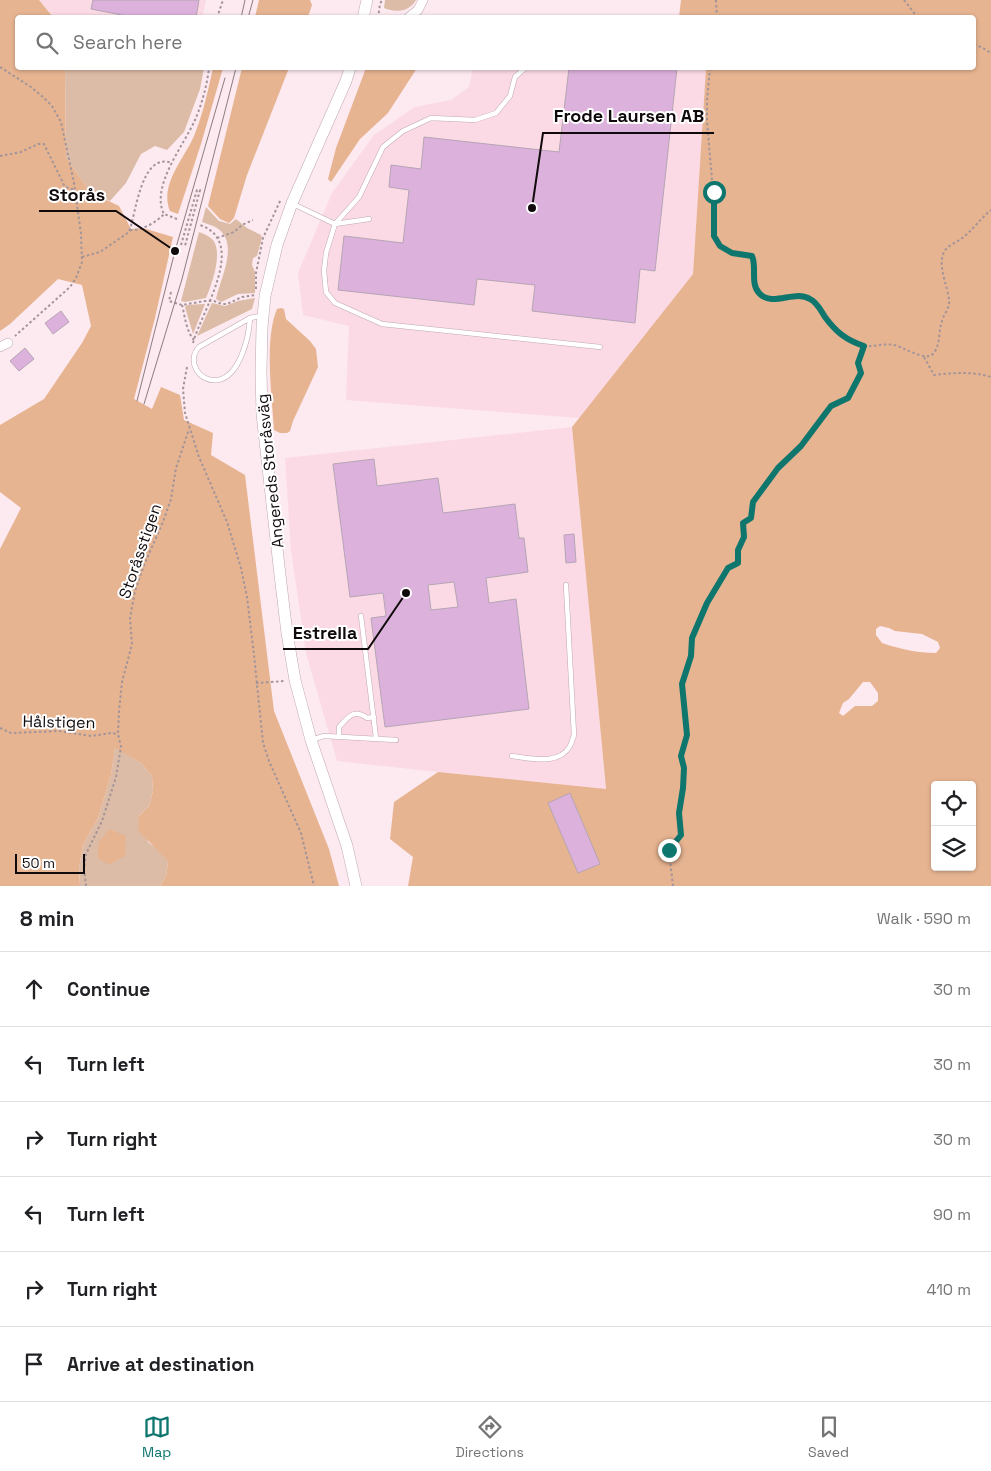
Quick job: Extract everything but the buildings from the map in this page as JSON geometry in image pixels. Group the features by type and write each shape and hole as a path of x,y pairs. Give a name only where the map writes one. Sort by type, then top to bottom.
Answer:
{"street":[{"path":"365,15 367,0"},
{"path":"412,15 418,10 422,0"},
{"name":"Angereds Storåsväg","path":"349,70 346,81 286,201 265,296 261,372 262,414 287,633 295,680 311,740 347,846 356,886"}],"lane":[{"path":"522,70 515,77 510,96 496,113 475,120 431,118 403,131 383,147 359,197 335,224 326,252 324,271 326,292 335,303 382,324 600,347"},
{"path":"286,201 335,224 369,219"},
{"path":"250,318 249,332 236,366 231,373 218,380 204,378 197,373 194,367 194,359 199,347 250,318 264,316"},
{"path":"512,756 536,759 560,756 570,747 574,735 566,584"},
{"path":"361,616 376,738"},
{"path":"339,736 339,727 351,715 362,714 367,718 374,717"},
{"path":"311,740 324,736 396,740"}],"path":[{"path":"218,15 223,0"},
{"path":"378,15 382,0"},
{"path":"378,15 382,0"},
{"path":"716,0 717,15"},
{"path":"904,0 916,15"},
{"path":"976,45 991,53"},
{"path":"0,67 31,87 44,98 52,106 61,122 75,190 82,257 76,278 70,288 4,345"},
{"path":"177,220 164,214 160,204 160,192 172,163 187,137 200,108 209,70"},
{"path":"710,70 707,121 714,192 714,236 720,246 732,253 752,256 756,290 761,296 770,299 799,296 810,298 839,334 864,346 894,345 924,357 930,356 934,353 940,335 942,320 949,308 949,299 942,267 944,250 962,238 991,210"},
{"path":"0,156 21,152 38,144 44,144 65,187 75,190"},
{"path":"82,257 100,252 130,230 139,191 147,174 157,164 164,162 172,163"},
{"path":"181,245 197,190 200,190 185,246"},
{"path":"255,301 256,273 263,238 286,201"},
{"path":"130,230 140,229 164,214"},
{"path":"217,238 234,232 242,225 253,220"},
{"path":"200,225 213,231 222,256 222,263 210,301"},
{"path":"171,292 169,301 182,304 210,301 227,304 242,297 256,295"},
{"path":"182,304 190,335 194,340 198,341"},
{"path":"673,886 669,850 681,835 679,813 684,768 681,756 687,735 682,684 691,656 692,638 707,603 728,568 738,563 738,550 744,537 743,523 751,518 753,502 778,468 801,446 831,406 848,398 861,373 858,363 864,346"},
{"path":"924,357 934,375 979,373 991,377"},
{"name":"Storåsstigen","path":"86,886 84,869 86,854 102,821 116,777 121,747 118,734 122,682 132,644 130,618 135,591 165,515 176,468 190,428 199,457 227,522 241,568 252,636 256,683"},
{"path":"295,680 256,683 264,743 269,761 301,833 314,886"},
{"name":"Hålstigen","path":"0,728 11,733 60,732 91,736 111,733 118,734"}],"shaded area":[{"path":"0,0 39,0 51,15 15,15 15,70 65,70 66,157 90,192 119,206 131,229 143,228 173,237 134,399 152,409 161,387 180,395 184,420 213,433 211,455 245,475 274,711 329,849 339,886 160,886 166,876 168,862 138,830 139,816 149,806 153,791 152,776 141,763 115,748 111,775 98,818 83,845 79,868 80,886 0,886 0,549 21,508 0,492 0,425 44,399 82,343 91,326 82,285 58,279 0,331"},
{"path":"39,0 206,0 203,15 51,15"},
{"path":"259,0 310,0 312,5 309,15 255,15"},
{"path":"385,0 416,0 406,9 393,11 384,8"},
{"path":"681,0 991,0 991,886 408,886 413,857 390,839 394,802 438,772 606,789 572,427 693,274 706,70 976,70 976,15 679,15","holes":["880,626 895,631 922,634 938,642 940,648 936,653 902,649 882,643 876,635 876,629","863,682 870,682 878,693 878,701 872,706 855,706 843,716 839,713 843,703 849,699"]},
{"path":"65,70 204,70 200,89 184,132 167,150 155,146 141,154 126,183 110,201 90,192 66,157"},
{"path":"213,70 222,70 178,214 170,211 167,201 170,182 194,136"},
{"path":"242,70 288,70 247,175 234,218 229,223 220,219 208,206"},
{"path":"365,70 416,70 388,113 360,139 331,182 328,179 336,148"},
{"path":"473,70 706,70 693,274 579,418 346,400 349,326 303,315 298,273 332,193 374,135 415,107 451,100 469,87"},
{"path":"206,207 219,221 230,224 236,219 247,228 261,235 262,238 257,256 253,258 252,265 255,272 255,293 238,294 221,302 216,299 227,262 228,252 224,235 217,228 202,222"},
{"path":"199,232 213,240 216,246 216,269 206,298 185,302 181,301"},
{"path":"255,298 252,309 197,336 212,303 225,306"},
{"path":"205,304 193,334 185,307 187,305"},
{"path":"277,309 284,309 286,319 316,349 318,367 290,431 287,433 280,433 274,430 271,385 271,336"},
{"path":"572,427 606,790 337,761 306,653 291,550 285,458"},
{"path":"115,747 141,763 152,776 153,791 149,806 139,816 148,842 160,851 168,862 166,876 160,886 80,886 79,868 83,845 98,818 111,775"},
{"path":"109,829 126,836 125,856 109,865 98,858 98,843"}],"tram line":[{"path":"242,15 245,0"},
{"path":"249,15 253,0"},
{"path":"144,404 182,279 235,70"},
{"path":"137,401 175,251 225,78"}],"place":[{"name":"Frode Laursen AB","path":"532,208"},
{"name":"Storås","path":"175,251"},
{"name":"Estrella","path":"406,593"}],"route":[{"path":"669,850 681,835 679,813 684,768 681,756 687,735 682,684 691,656 692,638 707,603 728,568 738,563 738,550 744,537 743,523 751,518 753,502 778,468 801,446 831,406 848,398 861,373 858,363 864,346 839,334 810,298 799,296 770,299 761,296 756,290 752,256 732,253 720,246 714,236 714,192"}]}
